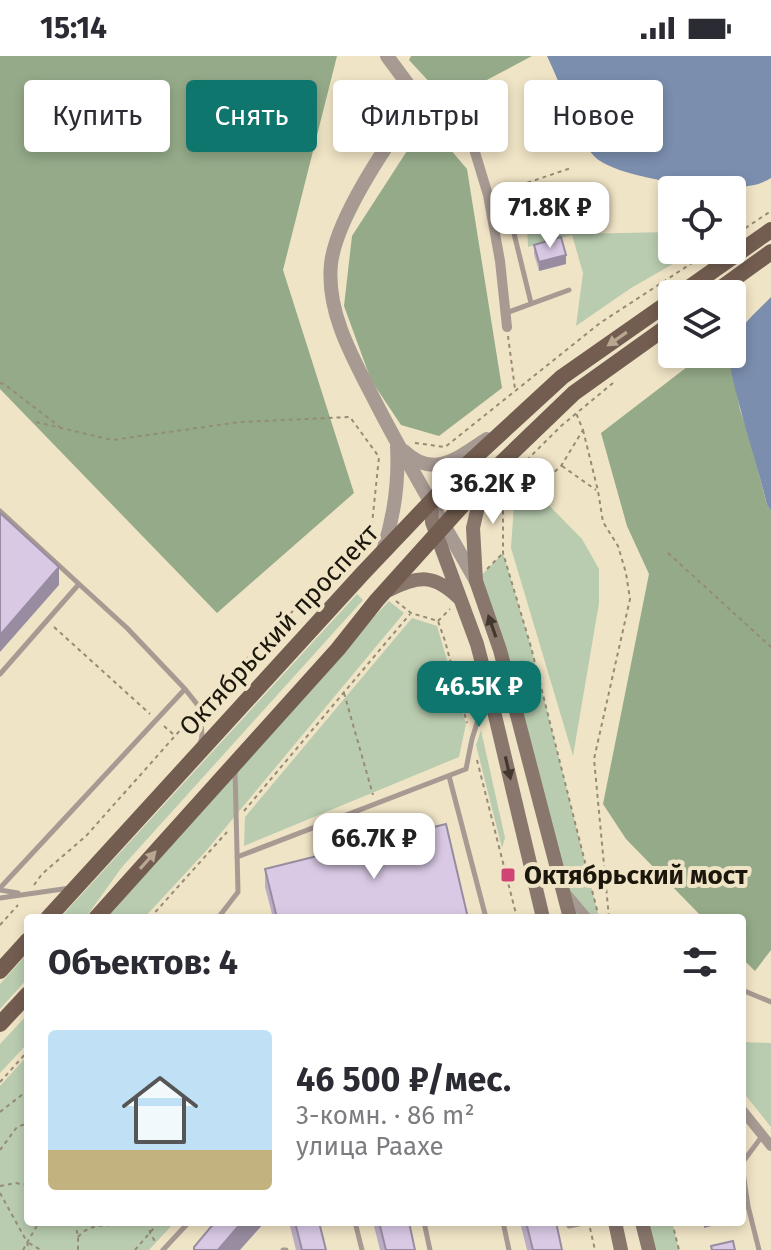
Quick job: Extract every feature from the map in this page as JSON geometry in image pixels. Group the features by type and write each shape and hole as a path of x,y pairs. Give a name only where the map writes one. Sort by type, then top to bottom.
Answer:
{"main road":[{"path":"700,280 771,230"},
{"path":"732,280 771,252"},
{"name":"Октябрьский проспект","path":"52,914 431,501 562,377 658,310"},
{"name":"Октябрьский проспект","path":"235,763 303,688 319,683 378,615 381,596 496,468 574,393 658,333"},
{"path":"496,468 480,498 473,528 476,581 500,650 569,914"},
{"path":"431,501 432,522 440,529 460,599 477,644 542,914"},
{"path":"356,580 381,596 409,580 424,578 449,588 460,599"},
{"path":"100,914 235,763"},
{"path":"0,971 24,944"},
{"path":"0,1024 24,1001"},
{"path":"616,1226 621,1250"},
{"path":"643,1226 649,1250"}],"street":[{"path":"388,57 405,80"},
{"path":"384,152 352,204 337,242 331,263 331,292 350,351 431,501"},
{"path":"475,152 488,195 500,261 507,327"},
{"path":"401,444 413,460 426,465 439,465 452,462 508,426"},
{"path":"382,552 392,522 401,444"},
{"path":"440,529 476,581"},
{"path":"564,891 584,914"},
{"path":"746,1115 771,1146"}],"lane":[{"path":"492,217 509,213 531,303"},
{"path":"505,313 569,290"},
{"path":"0,511 127,628 185,689 200,708 202,735 197,755"},
{"path":"0,674 79,584"},
{"path":"237,857 466,769 488,686"},
{"path":"0,889 185,689"},
{"path":"221,914 238,892 235,763"},
{"path":"449,776 485,914"},
{"path":"0,898 76,887"},
{"path":"0,889 27,895"},
{"path":"746,992 771,1002"},
{"path":"746,1158 763,1135"},
{"path":"746,1192 759,1250"},
{"path":"161,1250 185,1226"},
{"path":"356,1226 362,1250"},
{"path":"425,1226 430,1250"},
{"path":"504,1226 509,1250"}],"path":[{"path":"488,195 571,168"},
{"path":"746,228 771,211"},
{"path":"401,444 445,447 600,323 691,264"},
{"path":"507,327 515,390"},
{"path":"598,914 531,647 503,553 503,484 561,426 619,378"},
{"path":"0,383 62,428"},
{"path":"576,413 583,430 603,522 618,546 630,599 594,759 609,914"},
{"path":"0,925 42,874 86,836 200,708 346,556 372,524 379,457 350,417 240,422 112,440 36,422"},
{"path":"537,488 561,466 583,430"},
{"path":"561,466 598,491"},
{"path":"476,581 503,553"},
{"path":"668,553 771,647"},
{"path":"154,914 411,613"},
{"path":"47,621 175,736"},
{"path":"344,693 376,803"},
{"path":"0,1082 24,1055"},
{"path":"0,1112 24,1093"},
{"path":"0,1150 17,1127 24,1124"},
{"path":"0,1186 24,1184"},
{"path":"0,1193 29,1250"},
{"path":"23,1250 37,1226"},
{"path":"76,1226 79,1249"},
{"path":"78,1237 94,1226 122,1226"},
{"path":"149,1226 150,1233 161,1250"},
{"path":"135,1250 156,1226"},
{"path":"589,1226 595,1250"},
{"path":"673,1226 679,1250"},
{"path":"27,1242 41,1250"}],"green space":[{"path":"0,56 337,56 317,135 317,80 186,80 186,152 313,152 283,270 354,493 217,613 0,389"},
{"path":"411,56 532,56 487,80 428,80 409,60"},
{"path":"406,152 453,152 467,169 502,388 439,436 401,425 371,380 344,306 352,236"},
{"path":"525,189 552,211 572,234 658,232 658,264 673,264 576,326 583,273 572,235 528,247"},
{"path":"686,368 732,368 740,410 771,511 771,950 755,971 746,962 746,914 699,914 626,839 603,804 649,574 627,526 601,433"},
{"path":"531,487 582,539 599,569 599,603 573,756 511,548 514,504"},
{"path":"503,553 531,647 598,914 569,914 476,581"},
{"path":"357,594 363,600 122,867 89,913 64,914"},
{"path":"389,601 404,613 206,851 148,914 111,914"},
{"path":"412,618 437,626 466,724 459,757 244,846 245,817"},
{"path":"481,730 505,838 502,848 476,745"},
{"path":"24,957 24,982 0,1009 0,984"},
{"path":"24,1018 24,1047 0,1073 0,1044"},
{"path":"746,1042 771,1043 771,1127 746,1096"},
{"path":"24,1059 24,1226 171,1226 149,1250 0,1250 0,1086"},
{"path":"643,1226 673,1226 679,1250 649,1250"}],"water":[{"path":"547,56 771,56 771,178 746,186 746,176 658,176 658,180 606,164 591,152 663,152 663,80 557,80"},
{"path":"771,297 771,511 731,368 746,368 746,323"}],"building":[{"path":"561,237 566,255 539,262 534,245"},
{"path":"0,513 59,567 0,635"},
{"path":"446,824 467,914 276,914 265,869"},
{"path":"212,1226 239,1226 218,1250 194,1250"},
{"path":"296,1226 320,1226 326,1250 302,1250"},
{"path":"380,1226 410,1226 415,1250 386,1250"},
{"path":"527,1226 557,1226 562,1250 533,1250"},
{"path":"733,1241 735,1250 712,1250 711,1246"}],"place":[{"name":"Октябрьский мост","path":"508,875"}]}
